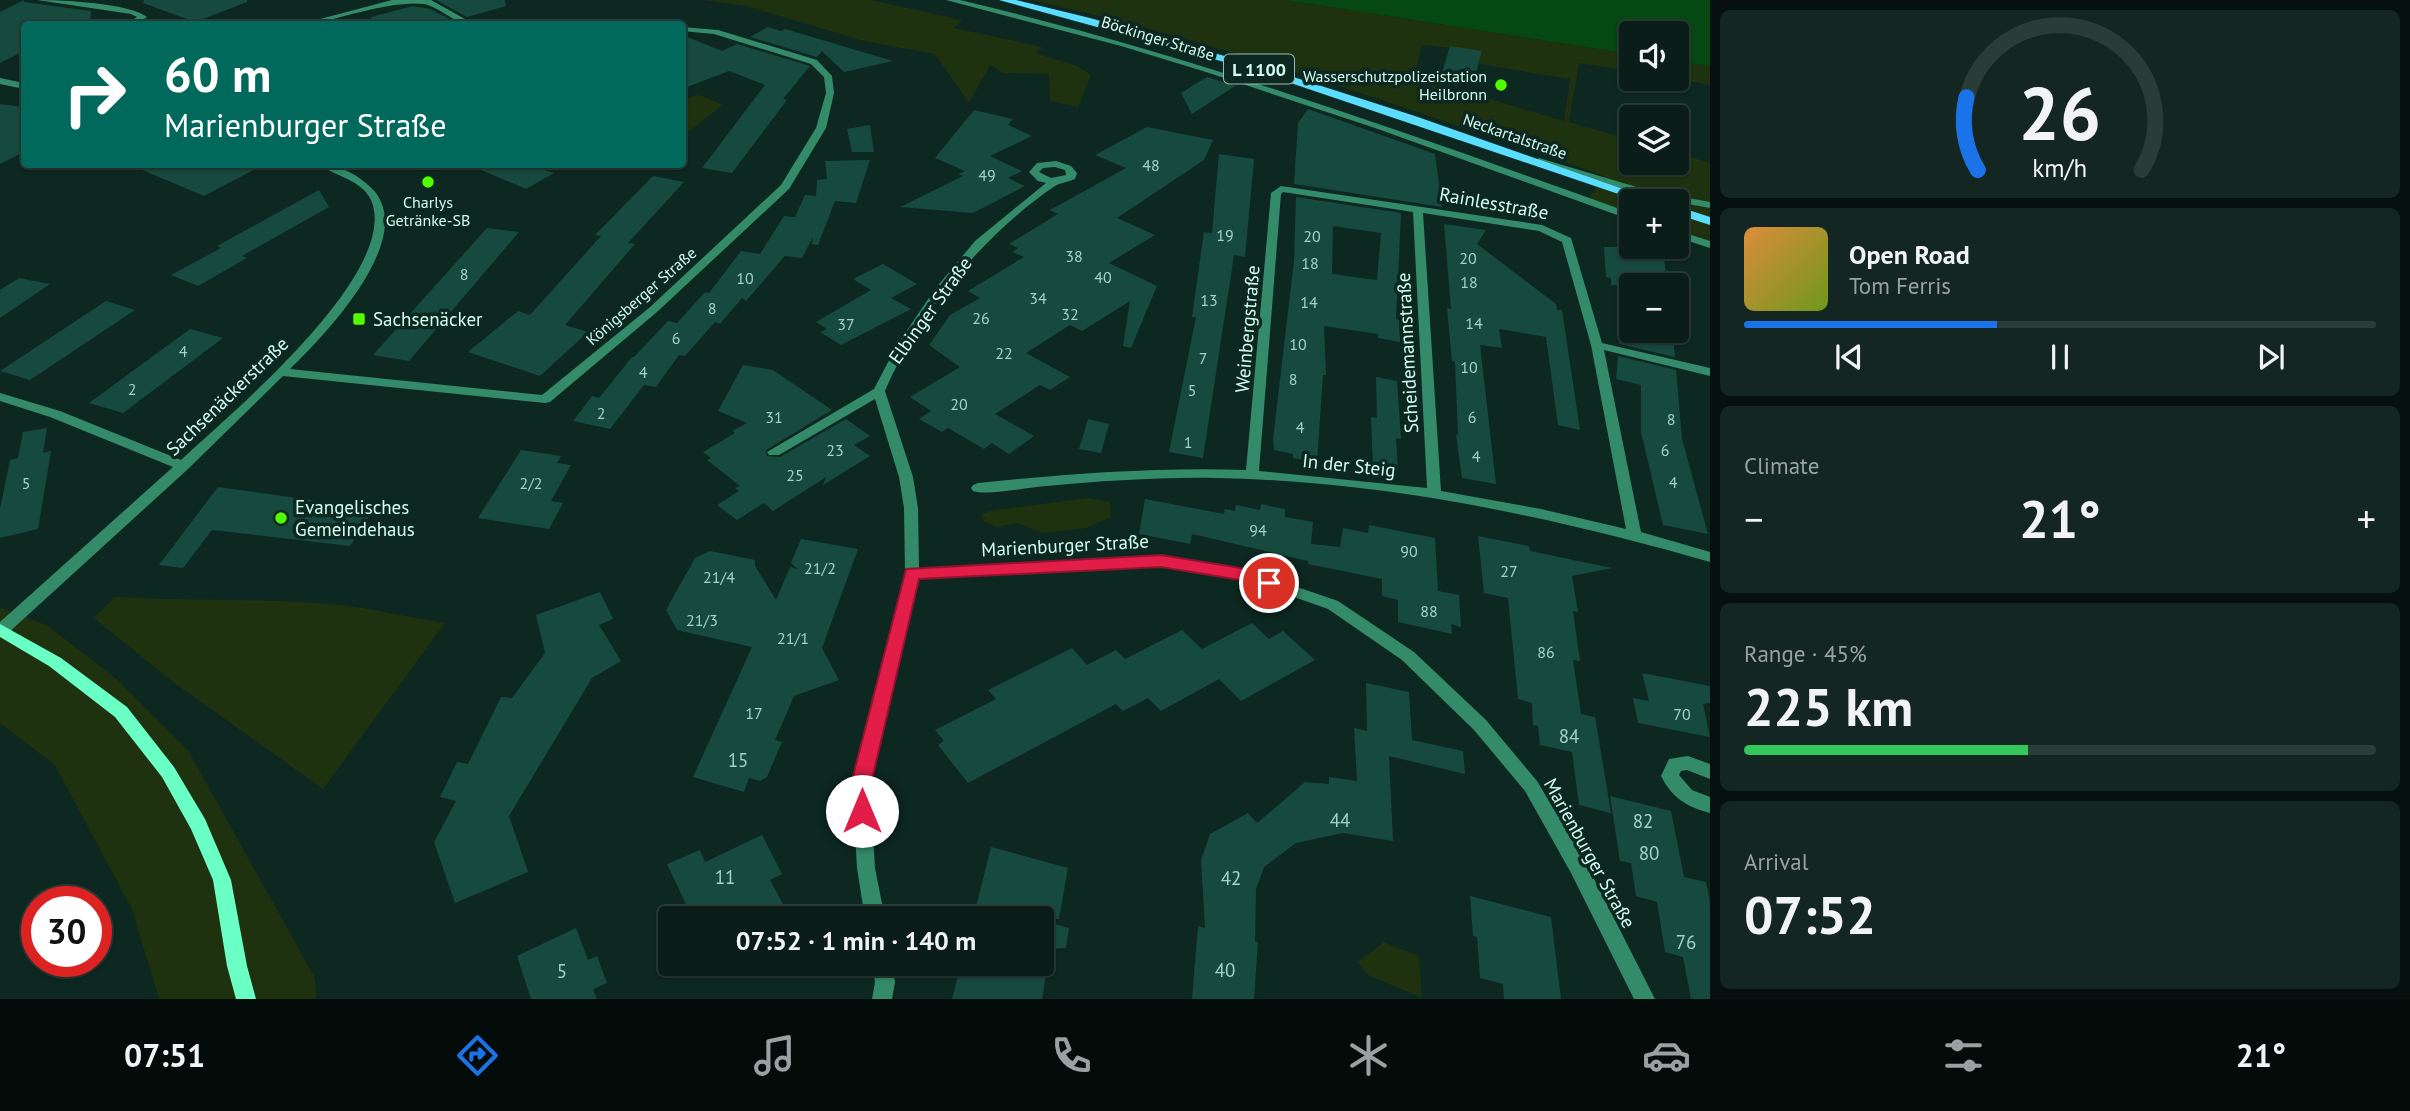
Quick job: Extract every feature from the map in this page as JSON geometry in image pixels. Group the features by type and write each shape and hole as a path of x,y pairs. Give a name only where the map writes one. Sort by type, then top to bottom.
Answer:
{"main road":[{"name":"Neckartalstraße","path":"1004,0 1083,17 1178,44 1619,190"},
{"path":"1689,215 1710,222"},
{"path":"0,630 55,662 121,712 168,772 199,825 222,880 237,966 246,999"}],"street":[{"path":"41,0 133,12 143,17 136,21"},
{"path":"317,21 401,0"},
{"path":"407,0 428,2 464,21"},
{"name":"Böckinger Straße","path":"950,0 1136,46 1327,109 1619,212"},
{"name":"Königsberger Straße","path":"281,372 545,399 653,310 781,191 821,128 830,93 828,76 814,62 734,37 686,29"},
{"path":"2,82 21,73"},
{"path":"2,82 21,85"},
{"path":"1510,153 1648,194 1710,205"},
{"name":"Sachsenäckerstraße","path":"0,630 183,466 281,372 347,298 365,269 375,241 378,205 373,194 332,168"},
{"name":"Elbinger Straße","path":"879,391 903,345 979,243 1054,182"},
{"name":"Rainlesstraße","path":"1281,190 1542,228 1567,240 1597,345 1634,534"},
{"name":"Weinbergstraße","path":"1252,475 1276,193 1281,190"},
{"name":"Scheidemannstraße","path":"1419,209 1434,494"},
{"path":"1689,238 1710,245"},
{"path":"1597,345 1710,372"},
{"path":"774,452 879,391 906,477 911,508 912,574 861,784 866,868 873,906"},
{"path":"0,397 55,414 183,466"},
{"name":"In der Steig","path":"978,488 1093,476 1252,475 1434,494 1634,534 1710,557"},
{"name":"Marienburger Straße","path":"912,574 1161,561 1247,575 1333,605 1408,656 1480,725 1531,786 1578,867 1645,999"},
{"path":"1710,772 1688,763 1675,764 1670,776 1684,796 1710,805"},
{"path":"882,999 884,976"}],"shaded area":[{"path":"704,0 871,0 962,20 954,28 1042,47 1035,53 1077,66 1091,75 1078,107 1050,101 1049,74 1003,73 990,65 969,103 935,54 864,41 746,6"},
{"path":"1032,0 1286,0 1619,52 1619,69 1579,63 1569,122 1619,137 1619,175 1689,175 1689,157 1710,163 1710,247 1689,240 1689,189 1619,189 1619,215 1585,203 1605,176 1321,80 1178,37","holes":["1422,45 1482,51 1479,64 1570,79 1564,121 1414,77"]},
{"path":"1286,0 1710,0 1710,66 1689,63 1689,21 1619,21 1619,52"},
{"path":"1689,63 1710,66 1710,85 1689,81"},
{"path":"698,94 723,105 686,134 686,100"},
{"path":"1088,498 1110,502 1111,517 1086,528 1042,533 1018,523 997,527 984,522 981,516 989,511"},
{"path":"115,597 329,604 445,623 323,789 173,682 94,618"},
{"path":"0,607 48,626 119,681 189,752 315,978 317,999 159,999 132,909 55,765 0,723"},
{"path":"1384,942 1419,956 1422,998 1368,975 1358,962"}],"building":[{"path":"24,0 91,11 90,21 21,21 21,52 0,63 0,12"},
{"path":"144,0 247,0 198,21 143,3"},
{"path":"436,0 505,0 506,6 467,17"},
{"path":"413,6 430,9 453,21 372,21 371,17"},
{"path":"768,27 781,31 785,29 893,61 844,72 822,51 817,57 750,37"},
{"path":"686,37 722,51 737,44 810,66 783,99 787,100 732,173 702,168 765,85 729,71 686,87"},
{"path":"1450,46 1482,51 1474,81 1441,76"},
{"path":"1207,77 1235,86 1192,114 1181,93"},
{"path":"0,104 21,107 21,154 0,164"},
{"path":"1308,109 1435,154 1442,207 1294,184 1298,123"},
{"path":"974,110 1013,119 1008,125 1032,136 990,156 1022,171 1008,178 1025,186 973,213 900,207 963,176 958,174 965,171 935,158"},
{"path":"870,125 874,152 852,152 847,129"},
{"path":"1147,127 1213,140 1204,160 1117,218 1155,235 1109,263 1157,286 1131,348 1123,346 1130,301 1082,331 1070,325 1026,353 1070,377 1050,390 1040,385 995,414 1034,436 1009,454 992,443 984,449 948,428 942,432 919,419 931,411 910,397 960,367 929,345 950,315 980,298 968,291 1024,257 1012,252 1018,248 1009,244 1058,214 1050,210 1126,168 1095,155"},
{"path":"1219,154 1254,159 1245,257 1234,255 1203,458 1169,452 1196,317 1192,317 1204,232 1212,233"},
{"path":"870,160 856,203 835,201 818,245 812,244 813,237 802,258 785,256 746,301 742,298 720,324 715,322 685,356 679,355 656,387 644,385 610,429 573,421 592,396 599,398 632,357 668,321 677,323 705,292 709,293 741,251 760,254 784,216 795,217 805,195 816,196 817,180 827,179 825,161"},
{"path":"138,168 257,168 204,196"},
{"path":"476,168 540,168 554,173 526,189"},
{"path":"653,176 684,182 628,243 635,244 565,325 588,332 540,376 468,352 518,311 530,315 601,236 595,235"},
{"path":"319,190 329,207 242,256 247,258 198,286 171,275 221,248 217,246"},
{"path":"1296,197 1401,213 1396,319 1399,320 1400,342 1378,338 1378,334 1324,326 1326,375 1323,375 1317,462 1293,458 1293,454 1274,450 1273,439 1294,261","holes":["1333,226 1381,233 1377,280 1332,274"]},
{"path":"1444,224 1486,230 1477,244 1556,304 1557,310 1562,310 1580,430 1558,425 1546,337 1499,329 1502,348 1480,345 1496,484 1462,478 1456,434 1458,435 1455,362 1452,361 1447,308 1451,309"},
{"path":"487,228 519,232 409,361 373,355"},
{"path":"1604,247 1619,247 1619,259 1664,259 1666,273 1619,273 1619,285 1611,285 1611,278 1606,277"},
{"path":"883,264 917,284 891,298 911,309 841,345 820,332 827,329 816,322 871,290 853,279"},
{"path":"19,278 50,284 0,318 0,290"},
{"path":"106,301 135,310 30,380 0,371"},
{"path":"190,329 223,338 123,413 89,403"},
{"path":"1674,343 1675,357 1619,344"},
{"path":"1618,356 1676,370 1682,439 1708,534 1663,525 1641,432 1641,385 1616,379"},
{"path":"743,365 773,370 832,410 766,450 767,456 780,457 846,419 870,436 854,445 870,456 823,485 826,477 773,511 764,503 737,520 717,505 739,491 735,488 740,486 707,460 711,458 703,452 747,423 718,411"},
{"path":"1376,377 1397,381 1401,439 1396,438 1398,471 1373,467 1371,417 1377,418"},
{"path":"1088,419 1109,424 1101,453 1079,449"},
{"path":"47,428 43,453 51,451 38,529 0,538 0,509 10,460 18,458 23,432"},
{"path":"521,450 561,456 557,463 571,465 551,501 563,503 549,529 478,518"},
{"name":"Evangelisches Gemeindehaus","path":"218,487 374,509 350,546 212,530 183,568 159,565"},
{"path":"1145,499 1224,514 1225,509 1235,511 1236,505 1260,510 1261,504 1285,509 1285,517 1313,522 1311,544 1340,547 1343,528 1368,533 1369,525 1435,538 1438,591 1459,595 1461,627 1451,624 1452,634 1398,622 1398,600 1382,596 1382,579 1308,564 1308,561 1192,534 1190,544 1139,534"},
{"path":"1478,536 1529,546 1530,551 1612,568 1572,576 1578,612 1573,611 1580,661 1573,660 1581,714 1595,717 1611,813 1579,805 1572,752 1540,745 1538,726 1533,725 1532,703 1518,699 1508,598 1484,593"},
{"path":"801,539 858,549 822,648 839,680 794,696 775,740 782,742 767,777 760,781 749,778 744,792 693,777 752,647 677,630 666,610 695,558 710,551 755,560 755,566 776,600 790,567 798,569 791,563"},
{"path":"600,592 613,619 599,625 621,661 592,678 509,816 528,872 455,903 434,842 456,801 440,797 457,762 468,764 501,697 512,698 545,653 536,615"},
{"path":"1252,623 1269,639 1283,631 1315,660 1241,701 1219,679 1161,711 1148,698 1123,711 1116,704 968,783 938,745 944,741 935,730 996,699 988,690 1072,648 1087,665 1116,650 1125,659 1182,630 1202,649"},
{"path":"1642,673 1710,686 1710,703 1703,704 1710,737 1638,723 1633,698 1649,701"},
{"path":"1366,683 1409,692 1412,740 1463,751 1465,774 1389,756 1393,841 1343,833 1296,843 1264,867 1256,889 1255,941 1258,942 1254,999 1192,999 1198,926 1205,928 1201,860 1210,834 1248,813 1257,823 1305,782 1329,784 1329,777 1357,781 1354,728 1367,731"},
{"path":"1610,796 1671,811 1684,877 1706,882 1710,901 1710,999 1691,999 1683,957 1665,952 1657,902 1636,896 1631,863 1620,861"},
{"path":"762,835 782,874 770,880 784,906 687,906 667,864 700,850 705,862"},
{"path":"991,847 1068,868 1059,919 1054,919 1054,906 976,906"},
{"path":"1470,896 1551,917 1561,999 1504,999 1503,984 1480,978"},
{"path":"1054,924 1069,928 1066,948 1054,948"},
{"path":"576,928 588,960 597,956 607,983 593,989 597,999 531,999 517,956"},
{"path":"958,976 1046,976 1042,999 952,999"}],"place":[{"name":"Wasserschutzpolizeistation Heilbronn","path":"1501,85"},
{"name":"Charlys Getränke-SB","path":"428,182"},
{"name":"Sachsenäcker","path":"359,319"},
{"name":"Evangelisches Gemeindehaus","path":"281,518"}],"route":[{"path":"862,811 861,784 912,574 1161,561 1247,575 1269,583"}]}
